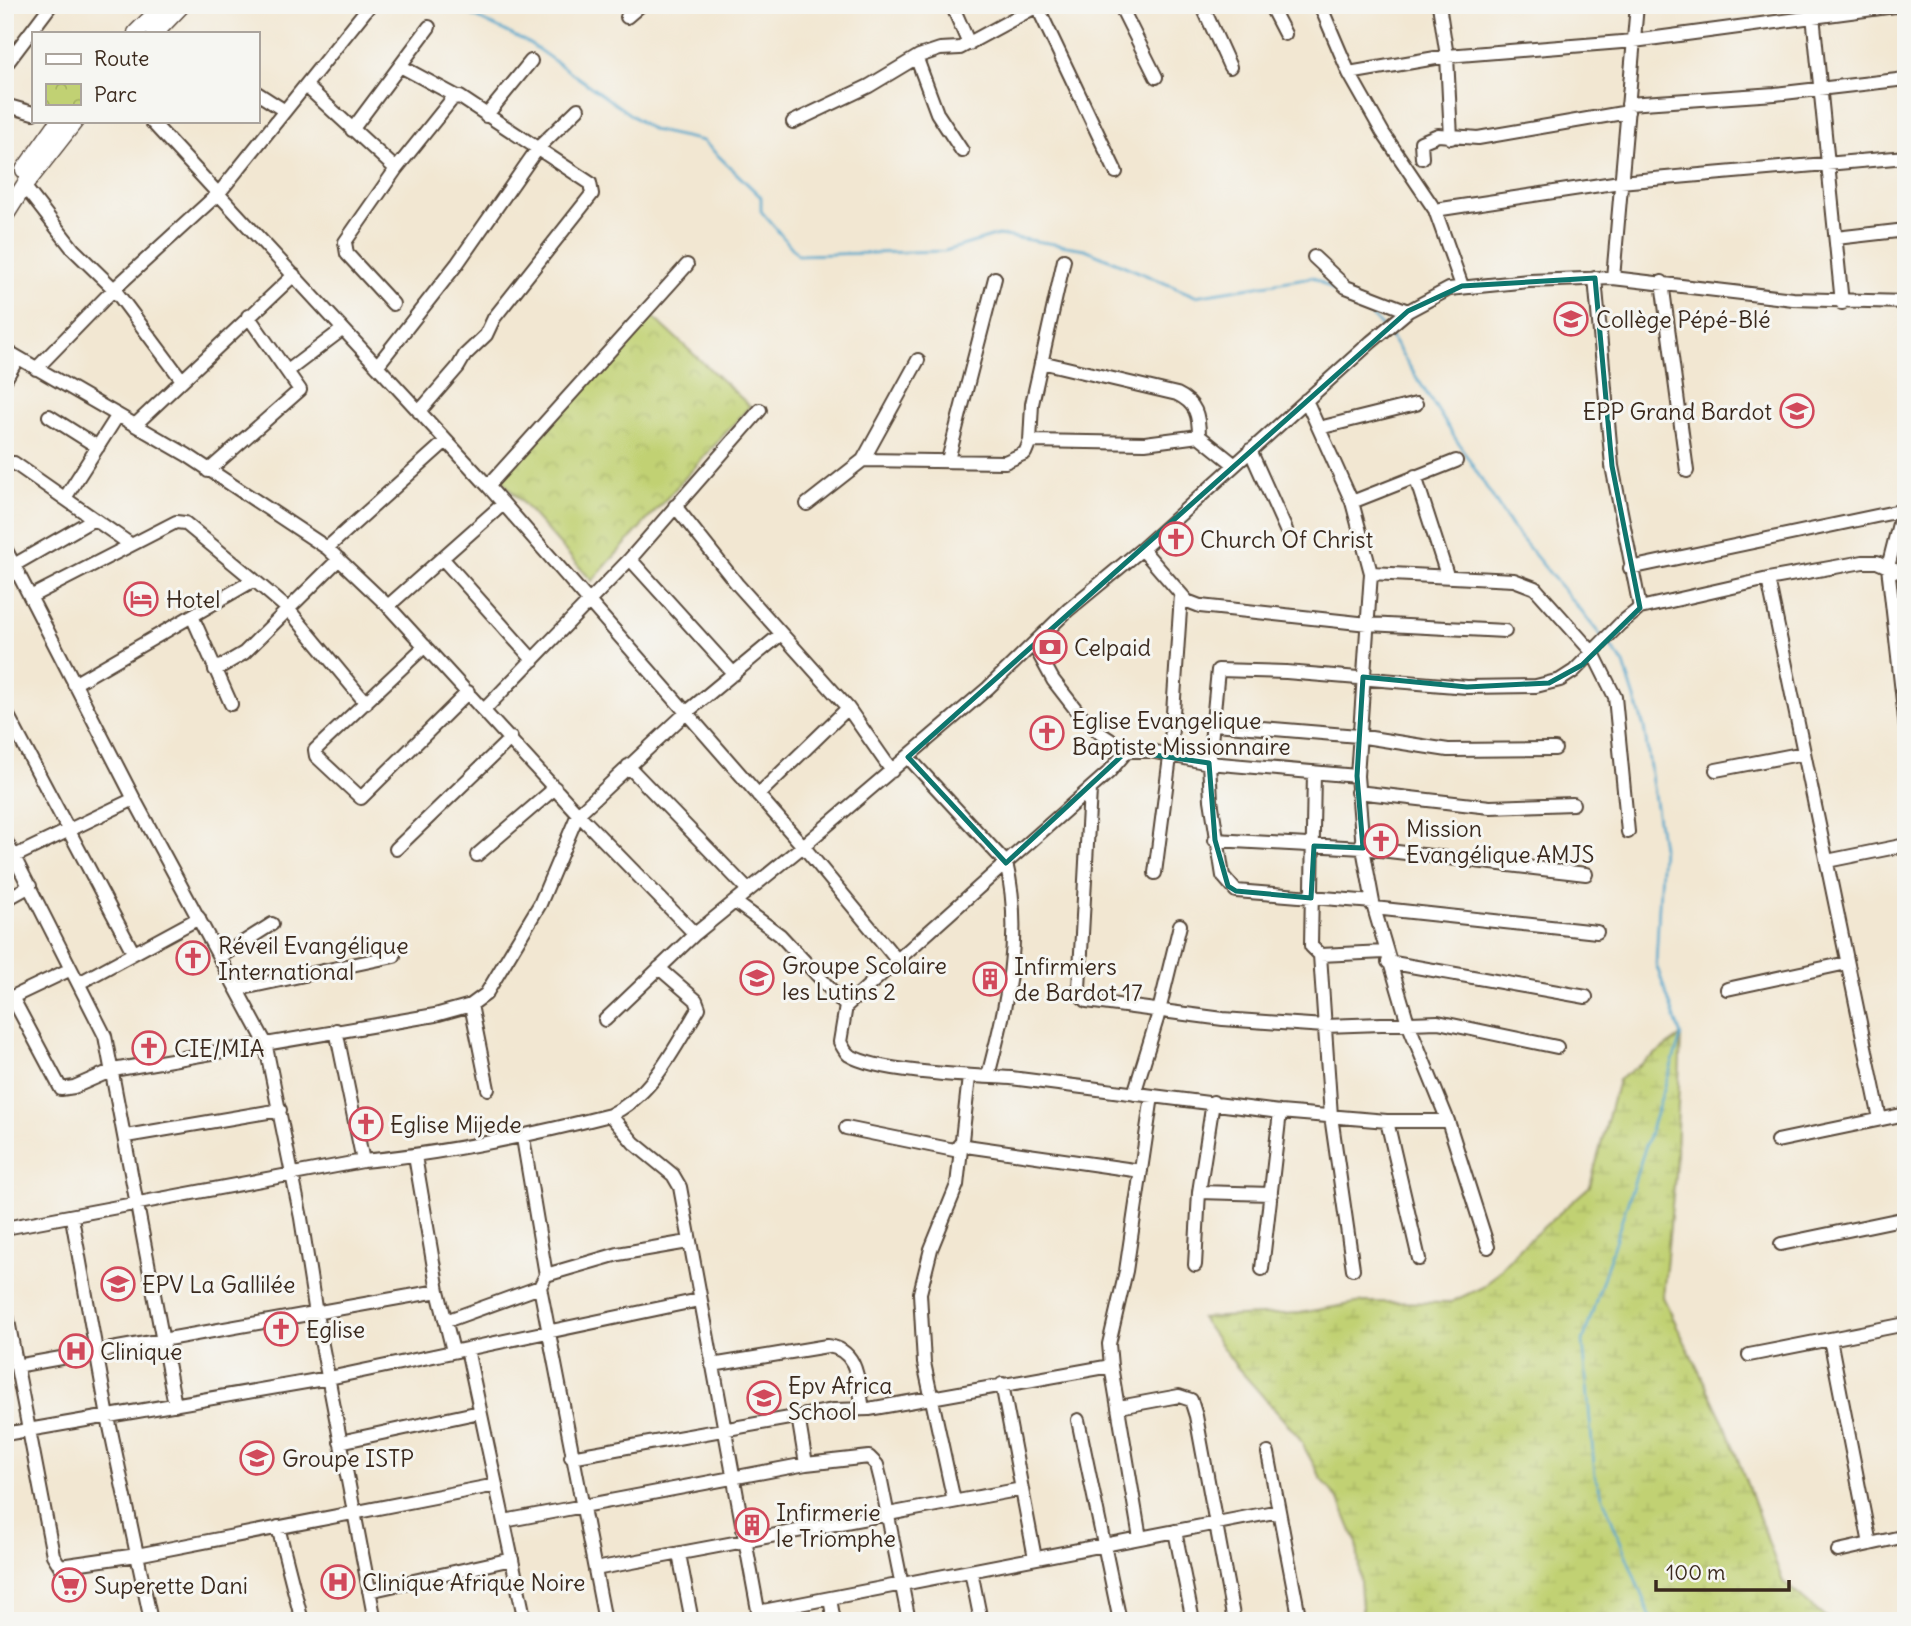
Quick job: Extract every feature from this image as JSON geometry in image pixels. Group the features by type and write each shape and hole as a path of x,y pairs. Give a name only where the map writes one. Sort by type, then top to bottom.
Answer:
{"main road":[{"path":"137,32 164,5"},
{"path":"156,32 182,5"},
{"path":"5,198 58,122"},
{"path":"5,216 24,186 74,122"}],"street":[{"path":"5,66 51,5"},
{"path":"36,369 114,289 219,193 370,5"},
{"path":"627,17 641,5"},
{"path":"952,5 969,44"},
{"path":"1120,5 1156,77"},
{"path":"1202,5 1230,66"},
{"path":"1270,5 1285,34"},
{"path":"1321,5 1349,73 1382,133 1435,210 1462,286"},
{"path":"1439,5 1447,56 1451,138"},
{"path":"1613,278 1637,5"},
{"path":"1349,73 1447,56 1634,41 1813,11 1904,5 1906,17"},
{"path":"793,122 917,59 940,49 960,48 969,44 1038,6 1116,172"},
{"path":"1813,11 1842,303"},
{"path":"352,130 402,67 429,27"},
{"path":"917,59 937,113 962,151"},
{"path":"486,116 531,61"},
{"path":"402,67 456,96 538,148 590,183 592,194 494,318 486,335 465,355 419,412"},
{"path":"1422,158 1424,139 1438,135 1478,138 1628,108 1906,79"},
{"path":"306,86 396,169"},
{"path":"259,94 285,111"},
{"path":"393,304 344,248 396,169 456,96"},
{"path":"5,105 32,113"},
{"path":"377,366 457,264 538,148 578,109"},
{"path":"152,122 488,486 803,846 897,960"},
{"path":"1435,210 1620,182 1906,156"},
{"path":"24,186 74,249 114,289 182,380"},
{"path":"1836,238 1906,230"},
{"path":"1314,257 1357,294 1408,311"},
{"path":"863,460 900,463 1016,459 1025,453 1030,441 1029,423 1064,260"},
{"path":"488,486 687,265"},
{"path":"135,425 294,275"},
{"path":"948,460 995,278"},
{"path":"1595,278 1612,466 1640,608"},
{"path":"605,1020 695,934 892,771 1034,645 1068,610 1142,549 1408,311 1449,289 1462,286 1595,278 1662,282 1842,303 1906,302"},
{"path":"1662,282 1675,398 1687,471"},
{"path":"208,471 300,390 289,370 248,316"},
{"path":"289,370 343,329"},
{"path":"5,350 187,455 327,548 388,606 578,814 695,934"},
{"path":"5,380 18,358"},
{"path":"807,504 863,460 918,360"},
{"path":"1041,362 1166,391 1189,399 1196,408 1199,436 1235,465"},
{"path":"1306,400 1352,502 1371,573 1358,736 1357,792 1373,905 1408,1023 1448,1121 1488,1247"},
{"path":"1319,428 1416,404"},
{"path":"484,710 589,604 761,410"},
{"path":"65,498 118,415"},
{"path":"49,416 98,447"},
{"path":"1030,441 1145,443 1199,436"},
{"path":"327,548 446,441"},
{"path":"1250,450 1286,530"},
{"path":"1352,502 1456,461"},
{"path":"14,463 130,544"},
{"path":"1415,475 1447,575"},
{"path":"1906,496 1900,511 1888,567 1906,728"},
{"path":"388,606 503,504"},
{"path":"675,506 781,634 848,708 892,771"},
{"path":"1630,568 1900,511"},
{"path":"14,565 94,519"},
{"path":"30,597 167,525 185,523 289,610 366,703"},
{"path":"5,548 134,799 265,1042 375,1621"},
{"path":"1142,549 1181,595 1200,606 1368,624 1504,631"},
{"path":"442,558 533,660"},
{"path":"215,670 244,653 339,559"},
{"path":"630,559 734,674"},
{"path":"1597,932 1236,891 1223,876 1215,840 1209,763 1215,724 1216,673 1221,669 1363,677 1468,687 1536,686 1560,680 1582,665 1619,624 1640,608 1768,579 1863,562 1888,567 1906,575"},
{"path":"1371,573 1514,580 1535,588 1593,653 1615,697 1628,832"},
{"path":"1768,579 1880,1119"},
{"path":"74,684 254,580"},
{"path":"1155,873 1170,757 1181,595"},
{"path":"192,616 231,704"},
{"path":"71,969 8,999 61,1089 74,1087 113,1070 435,1015 471,1005 486,994 540,904 578,814 687,712 781,634"},
{"path":"1034,645 1053,680 1077,711 1101,734 1127,751 1150,751 1209,763 1357,776"},
{"path":"425,646 314,753 358,798 468,692"},
{"path":"758,795 848,708"},
{"path":"5,710 133,952"},
{"path":"1215,724 1358,736 1448,750 1555,749"},
{"path":"396,849 511,738"},
{"path":"1127,751 1090,790 846,1006 840,1042 848,1054 886,1066 1213,1102 1280,1112 1387,1121 1448,1121"},
{"path":"1716,770 1804,753"},
{"path":"908,757 1006,863 1015,905 1012,962 988,1076"},
{"path":"628,766 748,890"},
{"path":"1314,772 1310,938 1311,946 1320,955 1331,1116 1353,1269"},
{"path":"477,855 555,789"},
{"path":"1090,790 1079,992 1087,1001 1223,1019 1325,1026 1438,1022 1557,1046"},
{"path":"1357,792 1490,807 1573,804"},
{"path":"15,856 134,799"},
{"path":"5,839 105,1036 175,1405"},
{"path":"1215,840 1363,848 1587,874"},
{"path":"1827,861 1906,845"},
{"path":"5,900 30,886"},
{"path":"735,902 780,935 846,1006"},
{"path":"79,983 199,918"},
{"path":"220,957 272,924"},
{"path":"1134,1094 1180,925"},
{"path":"1320,955 1387,957 1586,997"},
{"path":"238,989 394,956"},
{"path":"1727,989 1847,963"},
{"path":"5,1228 138,1206 363,1161 415,1156 523,1138 610,1115 638,1098 652,1083 699,1008 696,1000 659,968"},
{"path":"471,1005 488,1089"},
{"path":"336,1030 363,1161"},
{"path":"954,1501 921,1343 920,1293 930,1249 957,1185 969,1077"},
{"path":"1140,1538 1109,1344 1126,1271 1152,1096"},
{"path":"1195,1265 1199,1192 1213,1102"},
{"path":"126,1136 280,1110"},
{"path":"1262,1269 1280,1112"},
{"path":"1777,1141 1906,1114"},
{"path":"610,1115 634,1143 677,1181 759,1617 830,1599 1279,1511"},
{"path":"1387,1121 1419,1259"},
{"path":"846,1128 959,1148 1141,1171"},
{"path":"523,1138 548,1333 605,1621"},
{"path":"415,1156 438,1291 453,1351"},
{"path":"1199,1192 1271,1194"},
{"path":"72,1218 108,1417 150,1621"},
{"path":"1781,1244 1906,1218"},
{"path":"446,1321 618,1254 688,1242"},
{"path":"16,1366 438,1291"},
{"path":"5,1434 328,1378 699,1300"},
{"path":"5,1305 56,1561 60,1566 137,1555 496,1485"},
{"path":"1749,1355 1906,1324"},
{"path":"1830,1339 1870,1544"},
{"path":"712,1365 827,1346 838,1347 847,1353 855,1365 863,1409"},
{"path":"467,1349 525,1621"},
{"path":"571,1457 844,1408 863,1409 1111,1366"},
{"path":"1002,1384 1035,1558"},
{"path":"1119,1408 1179,1396 1191,1400 1234,1621"},
{"path":"340,1442 480,1412"},
{"path":"798,1416 806,1464"},
{"path":"1078,1420 1120,1621"},
{"path":"1268,1453 1300,1621"},
{"path":"504,1521 734,1480 806,1464 869,1457 879,1471 909,1621"},
{"path":"595,1569 1022,1489"},
{"path":"278,1527 302,1621"},
{"path":"1175,1531 1193,1621"},
{"path":"1838,1551 1906,1536"},
{"path":"679,1554 692,1621"},
{"path":"369,1591 512,1559"},
{"path":"971,1571 981,1621"},
{"path":"830,1599 834,1621"}],"highlighted area":[{"path":"1595,278 1612,466 1640,608 1582,665 1549,683 1467,687 1363,677 1357,776 1363,848 1314,846 1311,898 1236,891 1228,886 1215,840 1209,763 1127,751 1006,863 908,757 1408,311 1462,286"}],"green space":[{"path":"650,314 750,406 592,581 501,479"},
{"path":"1681,1036 1675,1175 1663,1297 1726,1427 1783,1582 1829,1621 1363,1621 1357,1544 1340,1502 1321,1478 1298,1436 1237,1367 1201,1318 1300,1313 1362,1302 1449,1303 1485,1286 1520,1248 1590,1186 1618,1080"}],"waterway":[{"path":"451,5 529,43 652,130 703,141 761,197 761,211 798,255 945,251 998,235 1085,249 1195,296 1313,277 1369,313 1382,327"},
{"path":"1389,334 1511,526 1602,637"},
{"path":"1607,642 1624,664 1644,727 1662,847 1656,964 1681,1036 1583,1341 1595,1477 1652,1621"}],"place":[{"name":"Collège Pépé-Blé","path":"1571,319"},
{"name":"EPP Grand Bardot","path":"1797,411"},
{"name":"Church Of Christ","path":"1176,539"},
{"name":"Hotel","path":"141,599"},
{"name":"Celpaid","path":"1050,647"},
{"name":"Eglise Evangelique Baptiste Missionnaire","path":"1047,733"},
{"name":"Mission Evangélique AMJS","path":"1381,841"},
{"name":"Réveil Evangélique International","path":"193,958"},
{"name":"Groupe Scolaire les Lutins 2","path":"757,978"},
{"name":"Infirmiers de Bardot 17","path":"990,979"},
{"name":"CIE/MIA","path":"149,1048"},
{"name":"Eglise Mijede","path":"366,1124"},
{"name":"EPV La Gallilée","path":"118,1284"},
{"name":"Eglise","path":"281,1329"},
{"name":"Clinique","path":"76,1351"},
{"name":"Epv Africa School","path":"764,1398"},
{"name":"Groupe ISTP","path":"257,1458"},
{"name":"Infirmerie le Triomphe","path":"752,1525"},
{"name":"Clinique Afrique Noire","path":"338,1582"},
{"name":"Superette Dani","path":"69,1585"}]}
